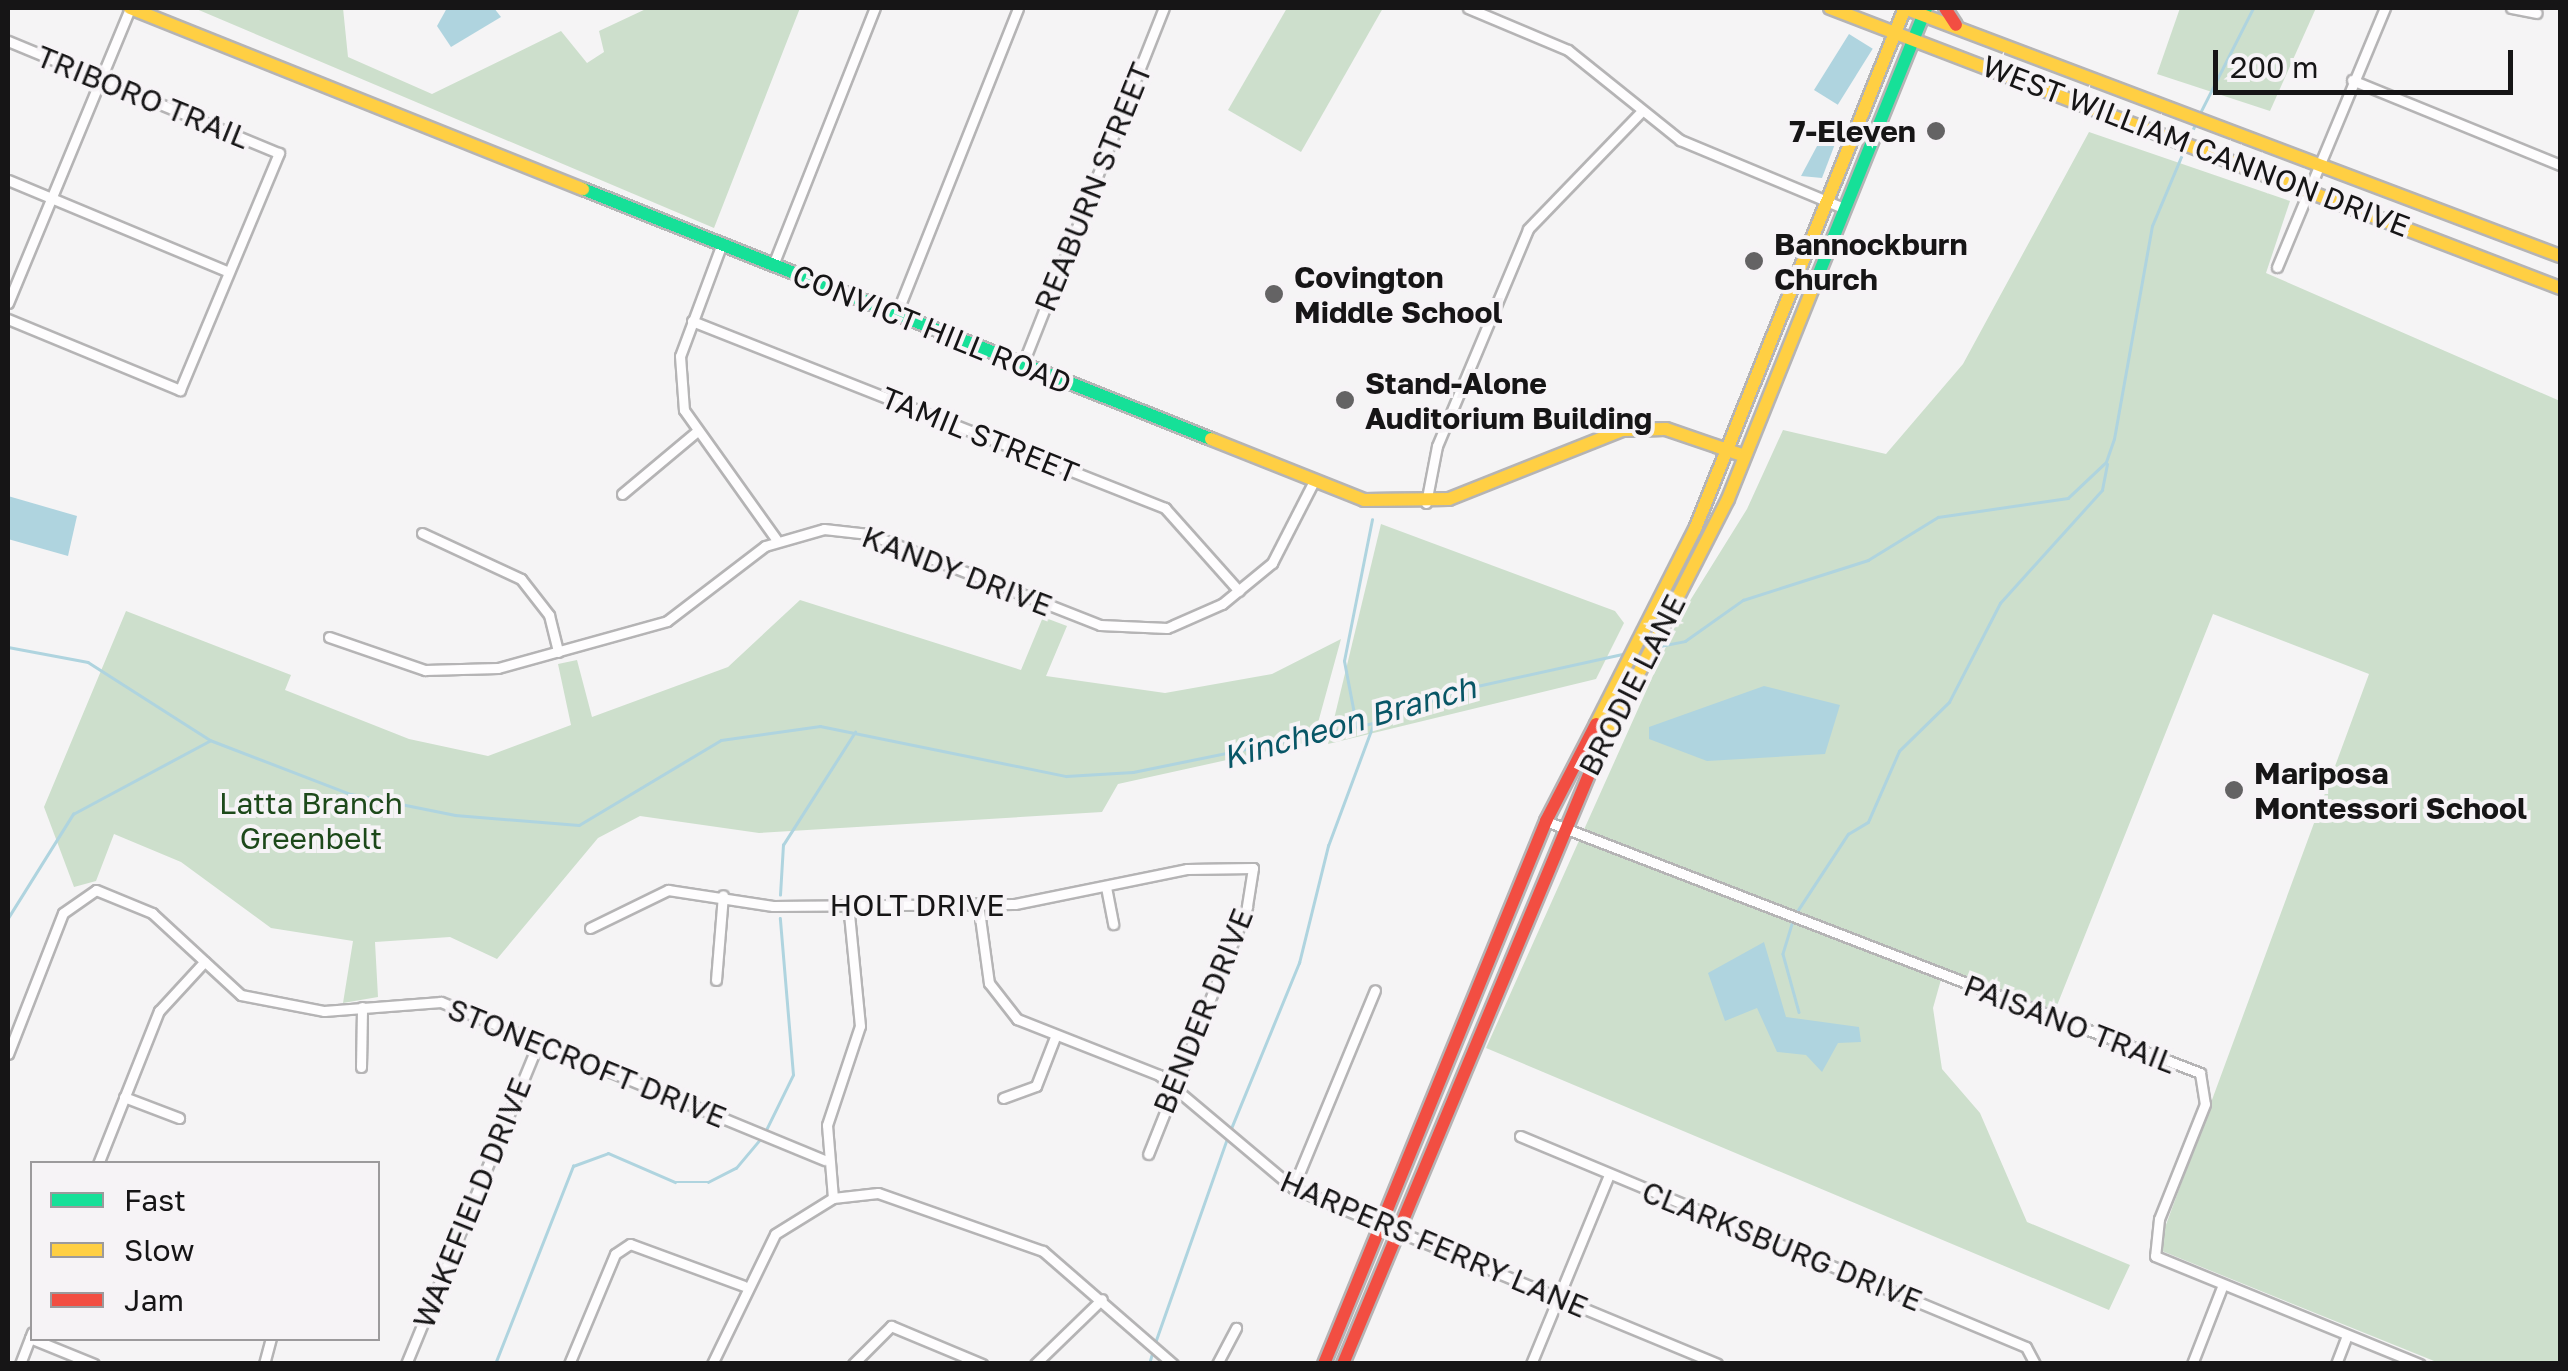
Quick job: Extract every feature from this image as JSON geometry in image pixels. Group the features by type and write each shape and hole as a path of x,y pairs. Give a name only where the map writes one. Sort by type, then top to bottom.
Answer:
{"main road":[{"name":"CONVICT HILL ROAD","path":"130,8 1022,366 1375,502 1426,503 1622,430 1666,429 1745,456"},
{"name":"WEST WILLIAM CANNON DRIVE","path":"1830,8 2310,185 2560,288"},
{"name":"WEST WILLIAM CANNON DRIVE","path":"1905,8 1925,11 1956,26 2320,158 2560,256"},
{"name":"BRODIE LANE","path":"1343,1364 1562,825 1728,450 1905,8"},
{"path":"1945,8 1956,26"},
{"name":"BRODIE LANE","path":"1324,1364 1546,820 1687,578 1745,456 1925,11"},
{"path":"2081,100 2089,74"}],"street":[{"path":"8,303 130,8"},
{"path":"773,265 876,8"},
{"path":"896,315 1018,8"},
{"name":"REABURN STREET","path":"1022,366 1164,8"},
{"path":"1468,8 1568,50 1640,113 1699,149 1843,208"},
{"path":"2277,267 2385,8"},
{"path":"2511,8 2537,12"},
{"name":"TRIBORO TRAIL","path":"8,41 278,153 229,272"},
{"path":"2352,80 2560,165"},
{"path":"1426,503 1436,446 1528,228 1640,113"},
{"path":"8,180 229,272 180,390 8,319"},
{"path":"721,246 692,321 678,382 695,433 759,504 776,539"},
{"name":"TAMIL STREET","path":"692,321 1164,508 1239,591"},
{"path":"622,494 695,433"},
{"name":"KANDY DRIVE","path":"329,637 448,672 558,652 667,621 776,539 824,528 869,534 1120,629 1182,624 1239,591 1282,550 1314,481"},
{"path":"422,534 522,579 549,615 558,652"},
{"name":"PAISANO TRAIL","path":"1546,820 2200,1073 2205,1104 2153,1248 2161,1262 2420,1364"},
{"name":"HOLT DRIVE","path":"590,928 648,894 724,896 773,906 978,903 1106,888 1187,869 1252,868"},
{"name":"BENDER DRIVE","path":"1148,1154 1247,907 1252,868"},
{"path":"1106,888 1113,924"},
{"name":"STONECROFT DRIVE","path":"8,1054 63,913 81,894 113,894 152,913 204,962 259,1000 362,1007 426,998 825,1160"},
{"path":"716,980 724,896"},
{"path":"833,1198 825,1160 860,1026 848,903"},
{"name":"HARPERS FERRY LANE","path":"978,903 995,994 1017,1020 1139,1063 1174,1087 1239,1148 1293,1188 1717,1364"},
{"path":"99,1161 166,998 204,962"},
{"path":"1293,1188 1375,990"},
{"path":"361,1067 362,1007"},
{"path":"1003,1098 1036,1086 1056,1036"},
{"name":"WAKEFIELD DRIVE","path":"406,1364 538,1044"},
{"path":"124,1098 180,1118"},
{"name":"CLARKSBURG DRIVE","path":"1520,1136 2026,1347 2035,1364"},
{"path":"1531,1364 1609,1174"},
{"path":"712,1364 744,1286 775,1234 833,1198 915,1199 1043,1251 1173,1364"},
{"path":"569,1364 614,1254 630,1244 744,1286"},
{"path":"2192,1364 2222,1288"},
{"path":"1035,1364 1102,1299"},
{"path":"853,1364 891,1326 982,1364"},
{"path":"1216,1364 1236,1328"},
{"path":"2336,1364 2347,1335"},
{"path":"20,1364 30,1338"},
{"path":"44,1341 94,1364"}],"green space":[{"path":"194,8 343,8 348,57 432,94 561,31 587,63 604,52 599,31 648,8 800,8 714,228"},
{"path":"1287,8 1383,8 1301,152 1228,110"},
{"path":"2180,8 2316,8 2270,111 2157,74"},
{"path":"2089,132 2290,201 2266,273 2560,401 2560,1363 2439,1363 2157,1249 2369,674 2213,614 2052,1018 1942,976 1933,1008 1942,1069 1980,1113 2027,1222 2130,1265 2109,1310 1486,1048 1678,620 1747,509 1783,430 1886,454 1963,364"},
{"path":"1381,524 1615,611 1624,623 1596,679 1328,744"},
{"name":"Latta Branch Greenbelt","path":"800,600 1021,670 1043,617 1067,626 1046,676 1165,693 1272,674 1341,639 1313,741 1118,784 1102,812 759,833 640,816 598,838 497,959 450,937 375,942 378,997 343,1003 353,941 271,928 181,862 114,834 96,881 74,887 44,807 126,611 291,675 285,690 409,739 488,756 571,725 558,664 577,660 592,717 728,667"}],"water":[{"path":"447,8 494,8 501,17 451,47 437,26"},
{"path":"1849,34 1873,49 1838,105 1814,90"},
{"path":"1832,118 1843,123 1822,178 1801,176"},
{"path":"8,496 77,516 68,556 8,539"},
{"path":"1764,686 1840,705 1825,754 1707,761 1649,739 1649,727"},
{"path":"1764,942 1786,1017 1859,1027 1861,1042 1838,1043 1822,1072 1806,1055 1777,1052 1757,1008 1725,1021 1708,973"}],"waterway":[{"name":"Kincheon Branch","path":"2199,115 2253,8"},
{"name":"Kincheon Branch","path":"2189,138 2196,122"},
{"name":"Kincheon Branch","path":"1660,646 1685,641 1743,600 1868,560 1938,517 2068,498 2106,462 2114,439 2152,226 2184,150"},
{"path":"1798,910 1848,834 1868,822 1899,751 1949,702 2000,603 2102,490 2107,464"},
{"path":"1356,724 1344,661 1372,520"},
{"name":"Kincheon Branch","path":"8,647 88,662 210,740 351,794 455,815 579,825 721,740 820,726 1066,776 1133,772 1373,723 1459,690 1623,654"},
{"path":"1230,1131 1299,963 1328,846 1373,725"},
{"path":"780,895 783,845 855,732"},
{"path":"8,918 73,814 209,741"},
{"path":"766,1130 793,1075 780,919"},
{"path":"1793,921 1783,954 1799,1012"},
{"path":"495,1364 573,1166 608,1153 675,1182 708,1182 736,1168 762,1137"},
{"path":"1155,1343 1227,1139"},
{"path":"1149,1364 1153,1350"}],"traffic: fast":[{"path":"1813,288 1926,8"},
{"path":"583,189 1211,439"}],"traffic: slow":[{"path":"130,8 583,189"},
{"path":"1830,8 2560,288"},
{"path":"1904,8 2560,256"},
{"path":"1596,724 1695,529 1905,8"},
{"path":"1598,753 1728,499 1813,288"},
{"path":"1211,439 1364,500 1449,499 1622,430 1666,429 1745,456"}],"traffic: jam":[{"path":"1945,8 1956,25"},
{"path":"1324,1364 1546,821 1596,724"},
{"path":"1343,1364 1598,753"}],"place":[{"name":"7-Eleven","path":"1936,131"},
{"name":"Bannockburn Church","path":"1754,261"},
{"name":"Covington Middle School","path":"1274,294"},
{"name":"Stand-Alone Auditorium Building","path":"1345,400"},
{"name":"Mariposa Montessori School","path":"2234,790"}]}
